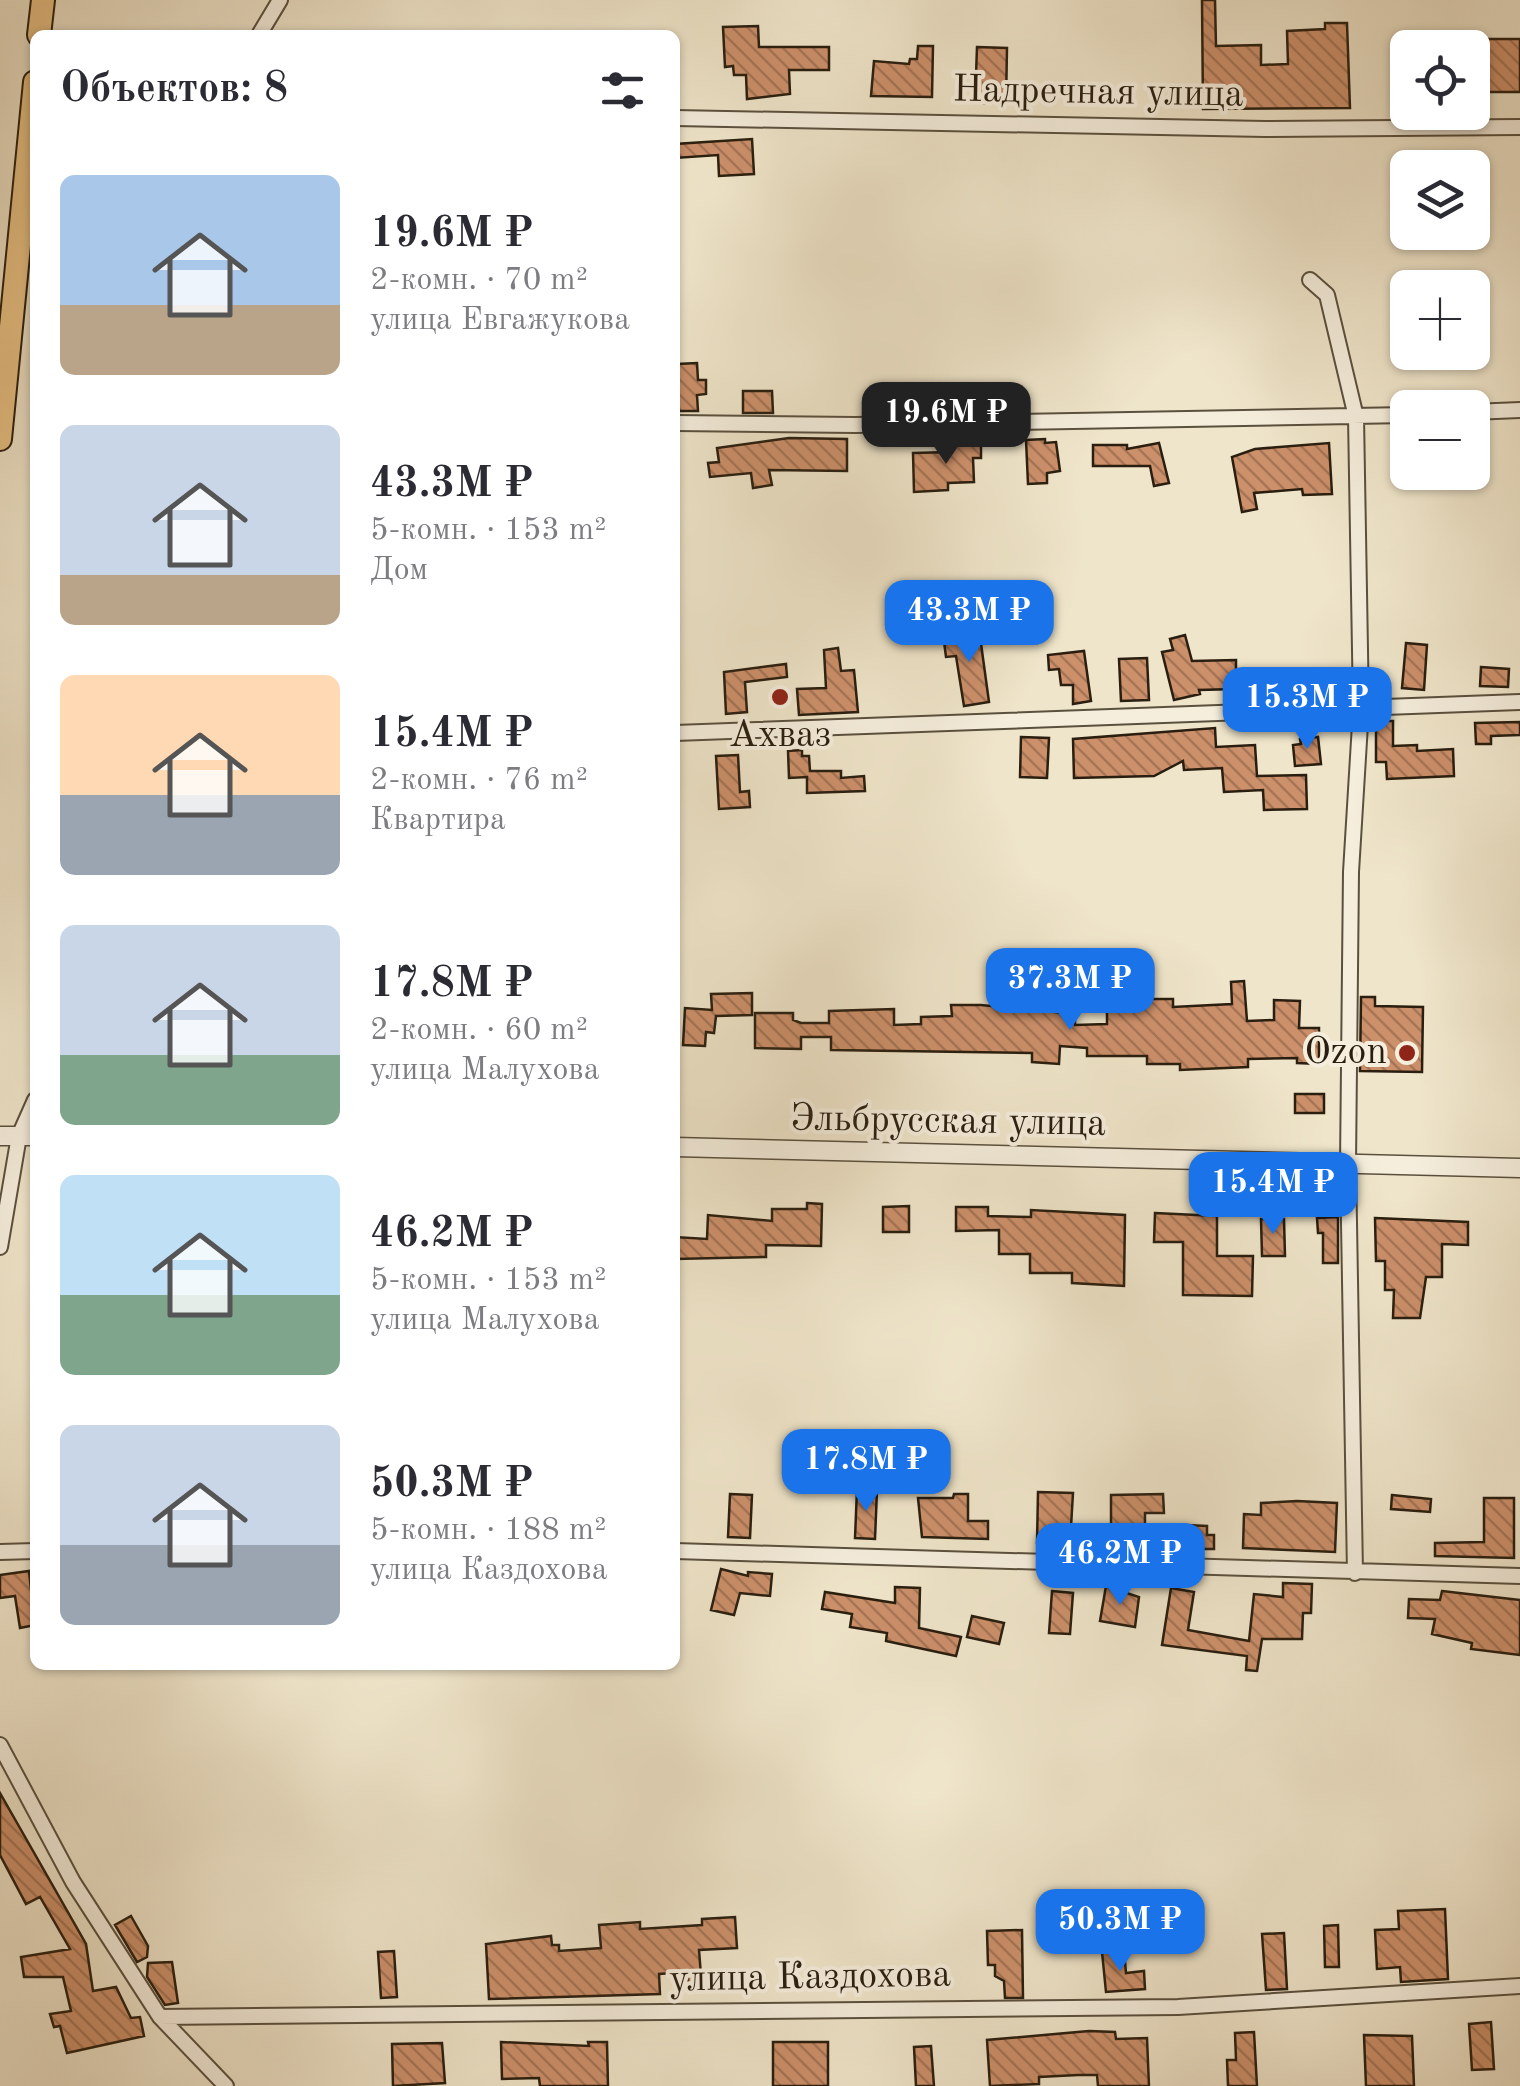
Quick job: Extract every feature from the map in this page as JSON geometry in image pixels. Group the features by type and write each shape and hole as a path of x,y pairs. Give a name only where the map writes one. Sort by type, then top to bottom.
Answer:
{"highway":[{"path":"39,30 42,0"},
{"path":"0,439 30,133"}],"street":[{"path":"261,30 280,0"},
{"name":"Надречная улица","path":"680,118 1266,128 1520,127"},
{"path":"1310,280 1327,295 1356,417 1361,708 1351,872 1348,1164 1355,1574"},
{"path":"1490,411 1520,410"},
{"path":"680,423 855,425 1390,416"},
{"path":"680,733 1520,702"},
{"path":"0,1246 18,1136 30,1111"},
{"name":"Эльбрусская улица","path":"680,1147 1520,1168"},
{"path":"680,1551 1520,1576"},
{"path":"0,1552 30,1552"},
{"path":"0,1745 74,1882 160,2018 226,2086"},
{"name":"улица Каздохова","path":"160,2018 1178,2007 1520,1986"}],"building":[{"path":"1202,0 1215,0 1216,46 1261,45 1261,65 1288,64 1287,31 1325,29 1325,23 1347,23 1350,108 1203,109"},
{"path":"758,26 759,47 829,47 829,70 789,70 790,94 747,99 746,75 734,75 733,66 725,67 723,27"},
{"path":"1490,39 1520,39 1520,92 1490,92"},
{"path":"918,46 933,46 932,97 871,96 874,61 909,64 910,59 917,59"},
{"path":"977,47 1007,48 1006,103 975,103"},
{"path":"752,139 754,174 719,176 718,155 680,158 680,144"},
{"path":"697,363 698,380 706,380 706,394 697,395 698,411 680,411 680,364"},
{"path":"743,391 772,391 773,413 743,413"},
{"path":"789,438 847,439 847,471 769,470 772,485 753,488 751,473 710,477 708,463 719,462 717,448"},
{"path":"1045,439 1045,443 1056,442 1060,471 1047,473 1047,483 1028,484 1026,440"},
{"path":"981,441 981,458 973,458 974,482 948,483 948,490 914,492 913,453 951,452 950,442"},
{"path":"1159,443 1169,483 1154,486 1150,466 1093,466 1093,445 1127,445 1127,449"},
{"path":"1329,443 1332,494 1303,495 1302,489 1254,493 1257,509 1242,512 1232,457 1255,449"},
{"path":"979,629 989,702 964,706 956,656 946,657 943,634"},
{"path":"1185,635 1192,661 1236,660 1236,689 1199,690 1200,694 1174,700 1162,652 1173,650 1170,639"},
{"path":"1406,643 1427,645 1424,690 1402,688"},
{"path":"838,648 841,671 854,670 858,712 799,715 797,689 826,688 824,650"},
{"path":"1084,651 1091,701 1073,704 1073,685 1061,685 1059,669 1049,670 1048,655"},
{"path":"1147,658 1149,700 1121,701 1119,659"},
{"path":"786,664 787,677 745,682 747,712 726,714 724,672"},
{"path":"1481,667 1509,669 1508,687 1480,686"},
{"path":"1376,721 1393,721 1393,746 1417,745 1417,751 1453,749 1454,776 1387,779 1386,762 1376,762"},
{"path":"1520,722 1520,735 1491,736 1491,744 1476,744 1475,723"},
{"path":"1215,728 1216,747 1255,745 1257,776 1306,775 1307,809 1264,810 1263,790 1224,792 1222,768 1184,770 1183,761 1154,776 1074,778 1073,739"},
{"path":"1021,737 1049,738 1047,778 1020,777"},
{"path":"1318,737 1321,764 1295,766 1293,745 1301,744 1300,739"},
{"path":"802,750 802,756 809,756 810,771 841,771 841,778 864,776 865,791 807,793 807,777 789,778 788,751"},
{"path":"738,755 740,792 749,791 750,807 719,809 716,756"},
{"path":"1244,981 1247,1021 1274,1020 1274,1000 1300,1001 1299,1028 1319,1028 1319,1064 1297,1063 1297,1058 1248,1059 1248,1067 1180,1070 1180,1064 1147,1064 1147,1056 1087,1056 1087,1048 1060,1046 1059,1064 1032,1062 1032,1053 831,1050 831,1037 801,1037 801,1049 755,1048 755,1013 793,1013 793,1020 801,1023 829,1023 829,1011 894,1009 894,1025 921,1024 921,1017 952,1016 951,1005 981,1005 1075,1014 1075,1025 1107,1024 1107,999 1173,999 1173,1007 1232,1004 1231,982"},
{"path":"752,993 752,1015 716,1016 714,1033 706,1032 705,1046 683,1045 685,1008 712,1010 711,994"},
{"path":"1361,997 1375,997 1375,1006 1423,1007 1422,1072 1360,1071"},
{"path":"1295,1094 1324,1094 1324,1113 1295,1113"},
{"path":"807,1203 822,1204 821,1246 766,1245 766,1257 680,1259 680,1237 707,1239 708,1215 772,1221 772,1209 807,1209"},
{"path":"909,1206 909,1232 883,1232 883,1207"},
{"path":"956,1207 988,1207 988,1216 1031,1217 1031,1210 1125,1215 1124,1286 1072,1283 1072,1273 1030,1273 1030,1254 999,1254 999,1230 956,1231"},
{"path":"1155,1213 1217,1216 1217,1256 1253,1256 1252,1296 1183,1295 1183,1242 1154,1242"},
{"path":"1338,1217 1338,1263 1323,1263 1323,1233 1318,1233 1317,1218"},
{"path":"1375,1218 1468,1222 1468,1245 1442,1244 1442,1277 1426,1277 1420,1318 1393,1318 1394,1290 1385,1290 1385,1261 1376,1261"},
{"path":"1261,1219 1284,1219 1285,1256 1262,1256"},
{"path":"857,1489 877,1490 875,1539 855,1538"},
{"path":"1038,1492 1073,1493 1070,1544 1037,1543"},
{"path":"730,1494 752,1495 750,1538 728,1537"},
{"path":"954,1494 968,1494 968,1521 988,1521 988,1539 922,1537 918,1498 953,1498"},
{"path":"1163,1494 1164,1513 1145,1513 1145,1546 1111,1546 1111,1495"},
{"path":"1392,1495 1431,1499 1430,1512 1391,1509"},
{"path":"1484,1498 1514,1498 1514,1558 1435,1556 1435,1543 1484,1542"},
{"path":"1261,1503 1337,1503 1335,1552 1243,1548 1244,1514 1261,1515"},
{"path":"1186,1525 1207,1526 1207,1535 1214,1535 1214,1549 1186,1549"},
{"path":"721,1569 748,1576 748,1572 772,1574 770,1596 740,1593 734,1615 711,1610"},
{"path":"29,1571 30,1626 20,1628 15,1596 0,1598 0,1575"},
{"path":"1283,1583 1312,1584 1311,1613 1303,1613 1302,1639 1262,1639 1257,1671 1246,1670 1247,1656 1162,1645 1171,1588 1194,1592 1188,1630 1249,1641 1254,1594 1283,1597"},
{"path":"1106,1586 1139,1597 1135,1627 1100,1621"},
{"path":"895,1587 920,1588 919,1628 961,1637 956,1656 886,1641 887,1633 850,1627 852,1614 822,1609 825,1592 895,1603"},
{"path":"1052,1591 1073,1593 1070,1634 1049,1633"},
{"path":"1442,1591 1520,1600 1520,1655 1471,1649 1472,1643 1432,1634 1435,1619 1408,1618 1409,1599 1440,1600"},
{"path":"972,1616 1004,1623 999,1644 967,1637"},
{"path":"0,1793 86,1944 93,1991 116,1987 131,2018 140,2017 144,2036 67,2053 60,2026 54,2027 50,2014 71,2011 63,1977 24,1977 21,1957 70,1949 40,1897 26,1904 0,1855"},
{"path":"1445,1909 1448,1979 1401,1982 1400,1967 1377,1969 1375,1930 1399,1929 1398,1911"},
{"path":"131,1916 148,1946 147,1957 137,1962 115,1925"},
{"path":"735,1917 737,1948 699,1950 702,1988 688,1989 687,1972 659,1974 660,1994 489,1999 486,1944 551,1936 552,1945 559,1945 559,1951 601,1948 599,1925 640,1922 640,1929 702,1925 702,1919"},
{"path":"1338,1925 1339,1967 1325,1967 1324,1926"},
{"path":"1022,1930 1023,1998 1005,1998 1004,1981 995,1976 995,1965 988,1965 987,1931"},
{"path":"1284,1933 1287,1989 1266,1990 1262,1934"},
{"path":"1124,1950 1126,1973 1144,1971 1145,1989 1106,1992 1102,1952"},
{"path":"394,1951 397,1997 381,1998 378,1952"},
{"path":"172,1962 178,2003 165,2005 147,1977 148,1963"},
{"path":"1491,2022 1494,2069 1472,2070 1469,2024"},
{"path":"1115,2032 1116,2039 1147,2038 1149,2086 1098,2086 1097,2075 1078,2075 1039,2077 1039,2084 990,2086 987,2040"},
{"path":"1254,2032 1257,2086 1228,2086 1227,2060 1236,2060 1235,2033"},
{"path":"1364,2035 1412,2036 1414,2086 1366,2086"},
{"path":"501,2042 589,2046 588,2042 607,2042 608,2086 540,2086 539,2078 502,2079"},
{"path":"773,2042 828,2042 828,2086 773,2086"},
{"path":"442,2043 445,2083 393,2086 392,2044"},
{"path":"931,2046 934,2086 916,2086 914,2047"}],"place":[{"name":"Ахваз","path":"780,697"},
{"name":"Ozon","path":"1407,1053"}]}
